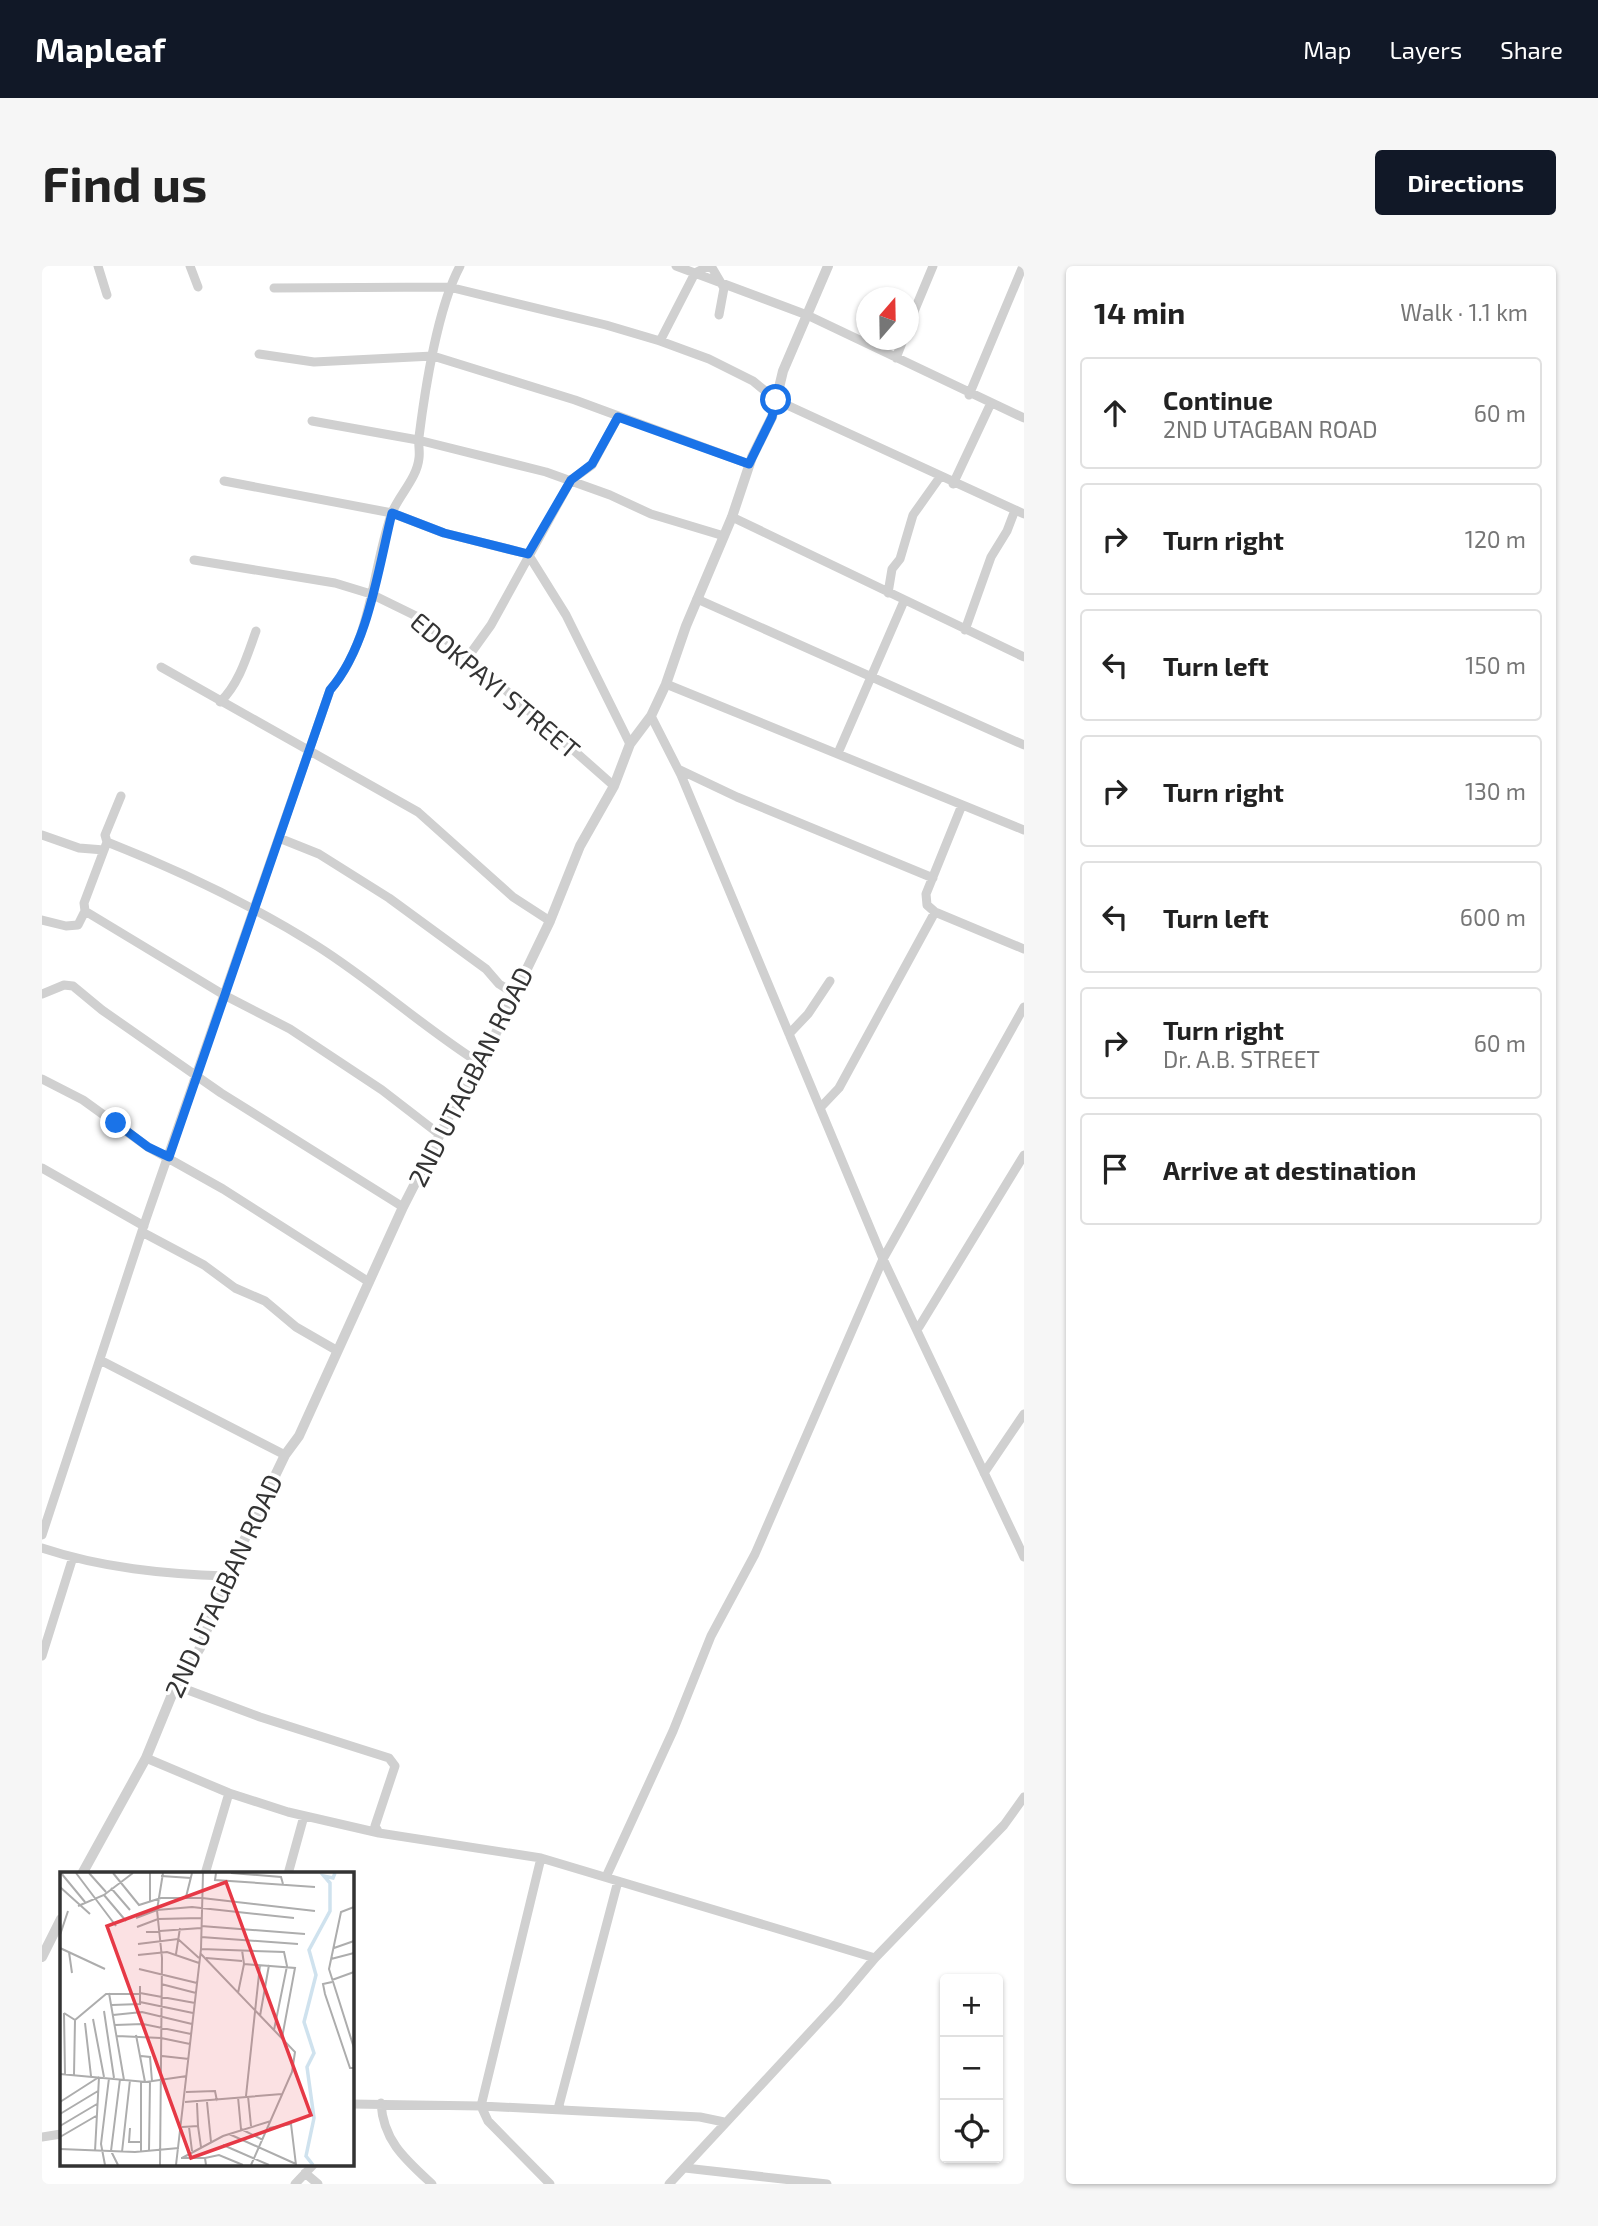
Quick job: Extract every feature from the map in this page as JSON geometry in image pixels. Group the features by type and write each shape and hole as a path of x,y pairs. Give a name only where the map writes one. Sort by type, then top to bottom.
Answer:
{"street":[{"path":"98,266 107,295"},
{"path":"190,266 198,287"},
{"path":"42,1535 143,1229 330,690 343,675 359,647 392,513 419,460 418,440 433,356 449,287 460,266"},
{"path":"676,266 807,314 969,395 1024,418"},
{"path":"660,341 695,273 710,266 724,288 719,315"},
{"name":"2ND UTAGBAN ROAD","path":"83,1872 146,1758 177,1686 200,1648 227,1577 285,1455 299,1436 403,1207 439,1134 481,1064 550,921 580,846 614,786 631,744 651,716 666,684 697,599 732,517 749,464 772,417 783,371 828,266"},
{"path":"919,300 933,266"},
{"path":"969,395 1023,266"},
{"path":"274,288 449,287 606,325 660,341 709,359 753,381 776,400 953,484 1019,512 991,557 965,630"},
{"path":"896,358 899,350"},
{"path":"259,354 314,362 433,356 575,400 749,464"},
{"path":"953,484 990,403"},
{"path":"468,657 491,625 571,480 592,464 618,417"},
{"path":"312,421 418,440 571,480 651,514 724,536"},
{"path":"888,593 892,569 900,559 913,515 940,477"},
{"path":"224,481 392,513 444,533 528,554 566,615 631,744"},
{"path":"732,517 1024,657"},
{"name":"EDOKPAYI STREET","path":"194,560 335,583 371,594 416,617 468,657 614,786"},
{"path":"697,599 1024,745"},
{"path":"838,752 904,601"},
{"path":"220,702 229,694 243,668 256,631"},
{"path":"161,667 298,747 311,751 418,812 513,897 550,921"},
{"path":"666,684 1024,830"},
{"path":"651,716 678,769 883,1259 984,1473 1021,1540 1024,1556"},
{"path":"678,769 737,797 933,878"},
{"path":"42,920 66,926 78,925 105,846 105,835 121,796"},
{"path":"962,805 926,894 927,905 936,912 1024,949"},
{"path":"42,835 79,848 105,846 254,910 357,973 456,1049 481,1064"},
{"path":"279,838 318,854 389,898 486,969 499,984 515,995"},
{"path":"85,911 224,995 290,1030 382,1090 439,1134"},
{"path":"820,1108 839,1088 936,912"},
{"path":"789,1034 808,1014 830,981"},
{"path":"42,994 64,985 73,986 102,1010 197,1075 364,1185 403,1207"},
{"path":"606,1877 673,1731 711,1636 755,1554 883,1259 1024,1007"},
{"path":"42,1079 83,1100 148,1147 169,1157 369,1282"},
{"path":"919,1327 1024,1155"},
{"path":"42,1168 204,1265 235,1288 265,1301 296,1327 336,1350"},
{"path":"100,1360 285,1455"},
{"path":"984,1473 1024,1414"},
{"path":"42,1548 73,1557 160,1574 227,1577"},
{"path":"42,1656 73,1557"},
{"path":"177,1686 260,1717 389,1758 395,1766 375,1826 379,1833"},
{"path":"146,1758 229,1793 304,1816 379,1833 541,1858 875,1958"},
{"path":"206,1872 229,1793"},
{"path":"669,2184 837,2003 875,1958 947,1887 1004,1825 1024,1797"},
{"path":"290,1872 304,1816"},
{"path":"541,1858 481,2106 488,2121 550,2184"},
{"path":"558,2109 618,1881"},
{"path":"42,1956 59,1931"},
{"path":"382,2103 382,2123 389,2139 402,2157 432,2184"},
{"path":"354,2104 558,2109 700,2117 724,2122"},
{"path":"42,2137 60,2134"},
{"path":"295,2184 312,2166"},
{"path":"685,2168 827,2184"},
{"path":"305,2173 318,2184"}],"route":[{"path":"116,1123 148,1147 169,1157 330,690 343,675 359,647 392,513 444,533 510,547 528,554 571,480 581,476 592,464 618,417 749,464 772,417 776,400"}]}
